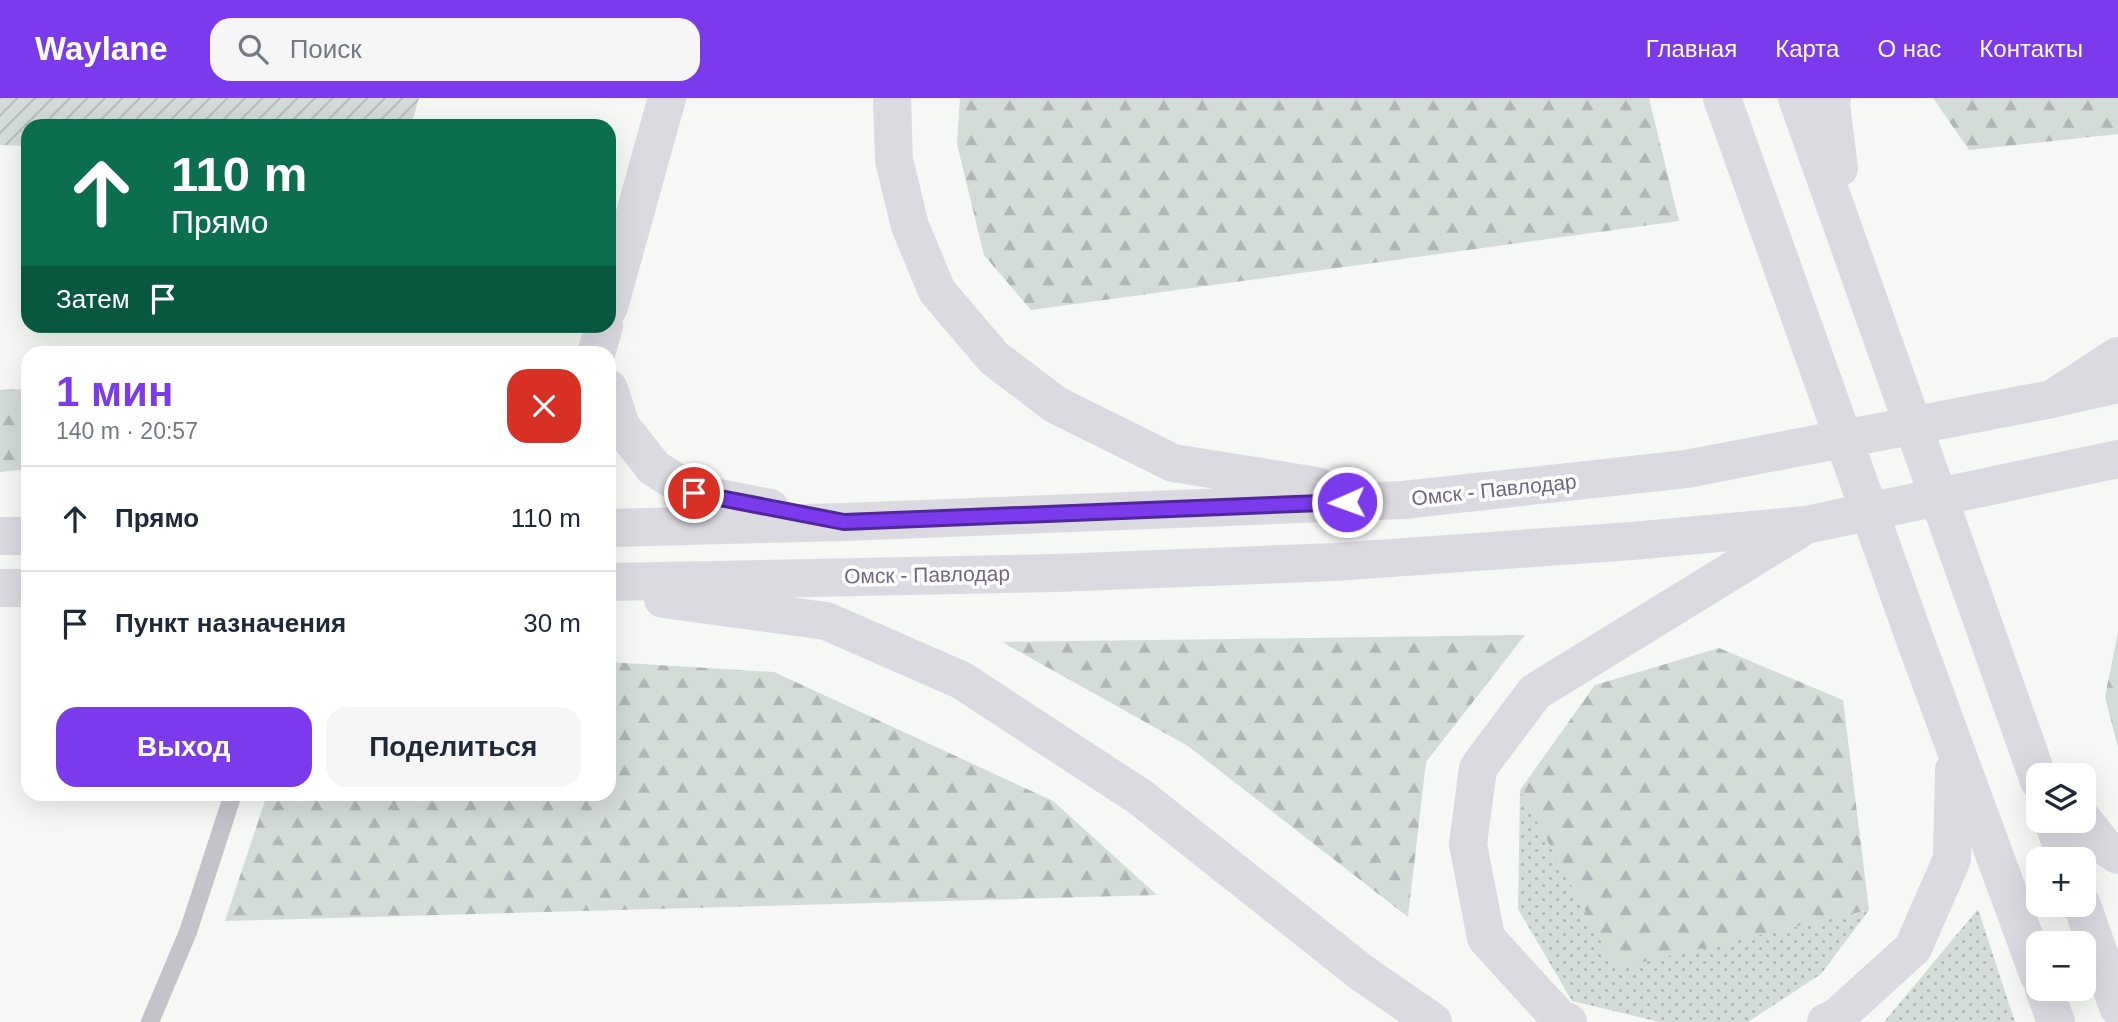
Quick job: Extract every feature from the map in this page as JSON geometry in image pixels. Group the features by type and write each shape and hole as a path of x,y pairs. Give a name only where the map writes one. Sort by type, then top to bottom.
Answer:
{"main road":[{"path":"616,282 667,98"},
{"path":"892,98 894,160 910,226 937,291 994,358 1056,405 1173,463 1402,500"},
{"path":"1722,98 1913,634 2026,941"},
{"path":"1797,98 2032,763"},
{"path":"1832,98 1847,236"},
{"path":"2052,399 2118,356"},
{"name":"Омск - Павлодар","path":"616,528 844,522 1402,500 1685,469 2118,384"},
{"path":"616,411 621,426 654,468 694,493 844,522"},
{"name":"Омск - Павлодар","path":"616,582 1056,573 1335,562 1632,541 1806,525 2118,459"},
{"path":"1568,1022 1559,1018 1486,938 1468,844 1478,768 1535,692 1806,525"},
{"path":"0,536 21,536"},
{"path":"0,588 21,588"},
{"path":"616,593 826,621 961,680 1140,797 1362,973 1433,1022"},
{"path":"2025,743 2041,763"},
{"path":"1826,1022 1837,1017 1913,948 1952,859 1955,747"},
{"path":"2094,833 2103,845 2118,855"},
{"path":"2086,917 2118,1007"},
{"path":"2048,1001 2056,1022"}],"lane":[{"path":"150,1022 188,932 231,801"}],"green space":[{"path":"0,98 419,98 413,119 21,119 21,146 0,145"},
{"path":"960,98 1649,98 1679,221 1031,310 984,255 957,144"},
{"path":"1933,98 2118,98 2118,134 1969,150"},
{"path":"21,389 21,470 0,472 0,390"},
{"path":"2118,632 2118,748 2105,697"},
{"path":"1525,635 1426,762 1408,917 1188,746 1002,642"},
{"path":"1719,648 1843,700 1869,910 1616,968 1520,790 1595,685"},
{"path":"616,662 774,672 1053,801 1157,895 225,921 265,801 616,801"},
{"path":"1520,790 1616,967 1869,910 1821,974 1748,1022 1660,1022 1572,1001 1518,909"},
{"path":"1978,909 2015,1022 1884,1022"}],"route":[{"path":"694,493 844,522 1347,502"}]}
